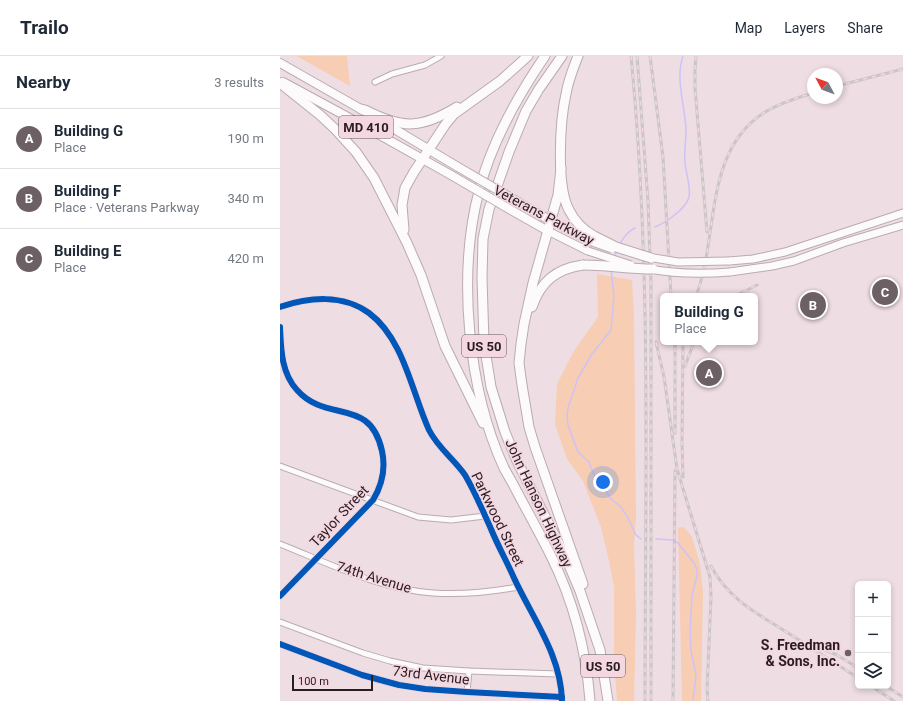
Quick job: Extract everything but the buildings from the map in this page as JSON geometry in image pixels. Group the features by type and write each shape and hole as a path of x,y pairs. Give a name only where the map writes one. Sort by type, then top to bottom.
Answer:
{"highway":[{"path":"407,243 402,214 403,196 410,180 422,160 454,114 493,86 528,56"},
{"name":"John Hanson Highway","path":"545,56 516,102 495,146 479,189 471,238 468,293 470,341 482,404 504,468 552,558 570,600 579,627 585,653 590,701"},
{"name":"John Hanson Highway","path":"562,56 526,111 509,152 489,209 483,238 482,258 484,343 491,387 505,432 526,480 566,558 580,591 600,650 608,701"},
{"path":"578,56 566,94 560,131 561,168 564,194 568,209 593,239 651,258"},
{"path":"280,82 320,115 356,152 374,178 407,243 421,275 446,346 504,468"},
{"path":"361,109 389,121 406,124 418,124 443,116 493,86"},
{"path":"561,168 558,195 524,324 519,363 529,427 549,491 586,593 594,632"},
{"path":"522,385 523,345 527,321 535,300 548,278 567,269 583,264 633,269 653,269"}],"main road":[{"name":"Veterans Parkway","path":"280,63 551,221 593,239"},
{"name":"Veterans Parkway","path":"280,82 338,111 548,231 588,251 616,261 653,269 685,273 730,272 772,266 794,261 903,225"},
{"path":"651,258 678,262 753,259 785,252 903,213"}],"street":[{"path":"375,82 392,74 425,65 441,56"},
{"name":"Parkwood Street","path":"280,307 303,300 332,299 341,301 361,308 378,321 394,343 406,369 429,430 435,440 464,475 518,587 549,646 555,661 562,699"},
{"name":"Taylor Street","path":"280,326 282,356 290,382 297,390 318,406 355,415 369,423 378,435 384,466 381,484 373,500 280,596"},
{"path":"280,466 418,517 451,520 485,516"},
{"name":"74th Avenue","path":"280,544 380,582 404,589 432,593 466,594 518,587"},
{"name":"73rd Avenue","path":"280,622 363,653 390,661 423,668 558,674"},
{"name":"73rd Avenue","path":"280,644 384,682 412,687 562,699"},
{"path":"467,692 469,671"}],"shaded area":[{"path":"296,56 347,56 350,86 302,59"},
{"path":"597,274 632,280 634,316 636,518 634,544 636,613 634,701 617,701 614,661 614,587 609,561 601,527 583,481 567,459 555,424 557,384 574,351 598,317"},
{"path":"684,527 692,537 700,564 703,592 701,701 682,701 678,528"}],"waterway":[{"path":"655,227 680,211 689,197 685,159 686,129 680,83 683,56"},
{"path":"619,245 626,235 635,228"},
{"path":"614,258 617,250"},
{"path":"611,269 614,296 611,330 592,354 578,378 568,408 567,416 568,425 578,452 589,462 593,473 611,499 621,507 636,535 641,539"},
{"path":"656,539 673,540 678,543 697,569 697,576 692,595 690,633 691,651 696,675 693,701"}],"railway":[{"path":"631,56 638,136 645,297 645,701"},
{"path":"637,56 648,201 651,284 651,701"},
{"path":"650,56 663,157 671,293"},
{"path":"696,56 695,88 707,232"},
{"path":"843,84 903,69"},
{"path":"697,293 703,273 721,174 730,151 743,131 762,114 780,104 807,95"},
{"path":"741,293 757,285"},
{"path":"656,342 664,377 677,469 710,577 711,597 707,689 708,701"},
{"path":"675,345 675,433"},
{"path":"683,345 683,477"},
{"path":"685,366 693,345"},
{"path":"673,701 675,471"},
{"path":"711,566 726,588 745,605 855,676"},
{"path":"820,648 837,655 855,666"},
{"path":"876,689 894,701"},
{"path":"891,689 903,697"}],"cycle path":[{"path":"280,307 314,299 337,300 359,307 369,313 381,324 391,337 406,367 429,430 469,481 521,593 545,638 557,668 562,701"},
{"path":"280,327 285,368 297,390 309,400 321,406 358,416 368,423 376,434 382,451 384,464 381,483 373,500 280,596"},
{"path":"280,644 362,675 399,685 425,689 562,697"}],"place":[{"name":"Building E","path":"885,292"},
{"name":"Building F","path":"813,305"},
{"name":"Building G","path":"709,373"},
{"name":"S. Freedman & Sons, Inc.","path":"848,653"}]}
